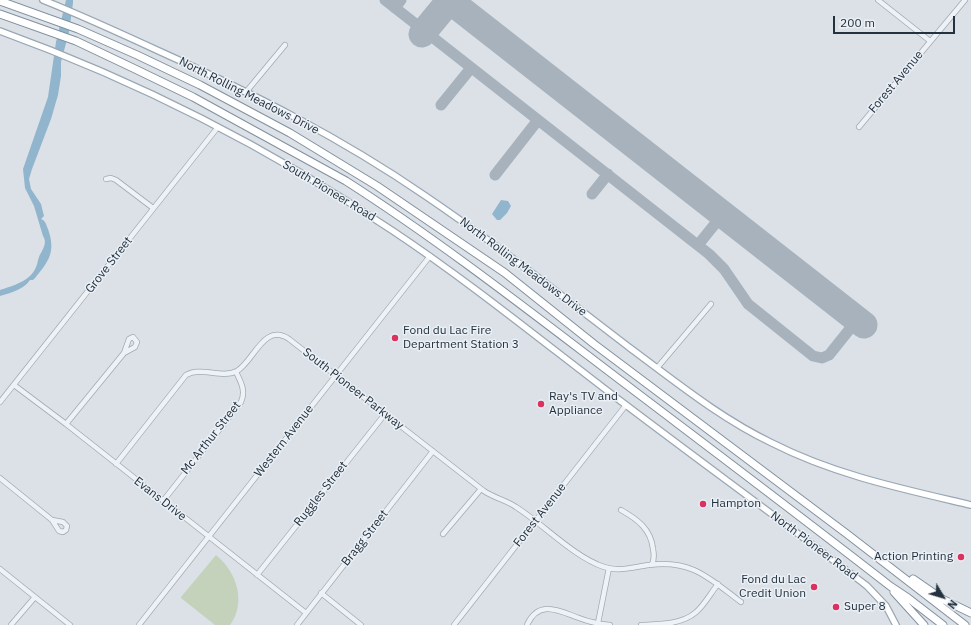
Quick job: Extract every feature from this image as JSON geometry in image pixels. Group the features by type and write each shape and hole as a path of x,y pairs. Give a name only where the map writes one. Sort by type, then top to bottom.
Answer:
{"highway":[{"path":"0,2 78,29 200,85 290,133 403,202 505,273 600,348 965,625"},
{"path":"0,14 76,41 193,97 346,181 469,265 943,625"},
{"path":"847,534 942,599 971,613"},
{"path":"886,583 924,625"}],"main road":[{"name":"North Rolling Meadows Drive","path":"43,0 113,29 246,92 301,120 346,146 424,195 495,245 701,401 756,435 795,454 833,469 872,481 971,505"},
{"name":"South Pioneer Road","path":"0,31 51,50 132,85 218,127 327,188 430,256 626,405"},
{"name":"North Pioneer Road","path":"626,405 867,586 886,606 896,625"}],"street":[{"path":"878,0 930,41"},
{"name":"Forest Avenue","path":"859,127 964,0"},
{"path":"246,92 285,45"},
{"name":"Grove Street","path":"0,402 218,127"},
{"path":"106,179 113,178 153,208"},
{"name":"Western Avenue","path":"139,625 430,256"},
{"path":"657,368 711,304"},
{"name":"South Pioneer Parkway","path":"236,372 242,368 265,340 271,336 278,335 289,339 481,489 494,497 515,506 585,558 609,568 626,570 652,564 674,564 688,567 703,574 741,602"},
{"path":"66,424 124,353"},
{"path":"116,464 187,374 195,372 236,372"},
{"name":"Mc Arthur Street","path":"163,501 241,402 243,388 236,372"},
{"name":"Evans Drive","path":"14,385 66,424 306,613"},
{"name":"Forest Avenue","path":"454,625 626,405"},
{"name":"Ruggles Street","path":"257,575 385,414"},
{"name":"Bragg Street","path":"297,625 433,451"},
{"path":"0,478 52,520"},
{"path":"443,534 481,489"},
{"path":"621,510 639,522 648,532 653,548 652,564"},
{"path":"598,623 609,568"},
{"path":"0,570 70,625"},
{"path":"641,625 678,623 696,612 718,584"},
{"path":"321,593 361,625"},
{"path":"11,625 35,597"},
{"path":"527,625 530,619 536,614 542,610 550,609 559,610 579,618 610,625"}],"green space":[{"path":"216,555 229,569 237,587 238,607 230,625 215,625 181,598"}],"water":[{"path":"66,0 73,0 73,3 69,32 61,62 61,76 58,95 51,119 29,179 31,189 41,204 44,216 41,219 45,222 48,229 51,244 50,256 33,280 30,280 17,290 0,296 0,290 21,282 34,272 45,244 34,206 25,188 23,169 48,97 56,42"},
{"path":"501,200 508,201 511,206 500,220 497,220 492,214"}],"taxiway":[{"path":"385,0 709,254 724,269 748,304 813,356 822,358 829,355 857,320"},
{"path":"395,8 401,0"},
{"path":"441,105 471,68"},
{"path":"495,175 538,120"},
{"path":"592,194 608,174"},
{"path":"698,245 723,214"}],"runway":[{"path":"449,0 864,325"},
{"path":"422,34 450,0"}],"place":[{"name":"Fond du Lac Fire Department Station 3","path":"395,338"},
{"name":"Ray's TV and Appliance","path":"541,404"},
{"name":"Hampton","path":"703,504"},
{"name":"Action Printing","path":"961,557"},
{"name":"Fond du Lac Credit Union","path":"814,587"},
{"name":"Super 8","path":"836,607"}]}
